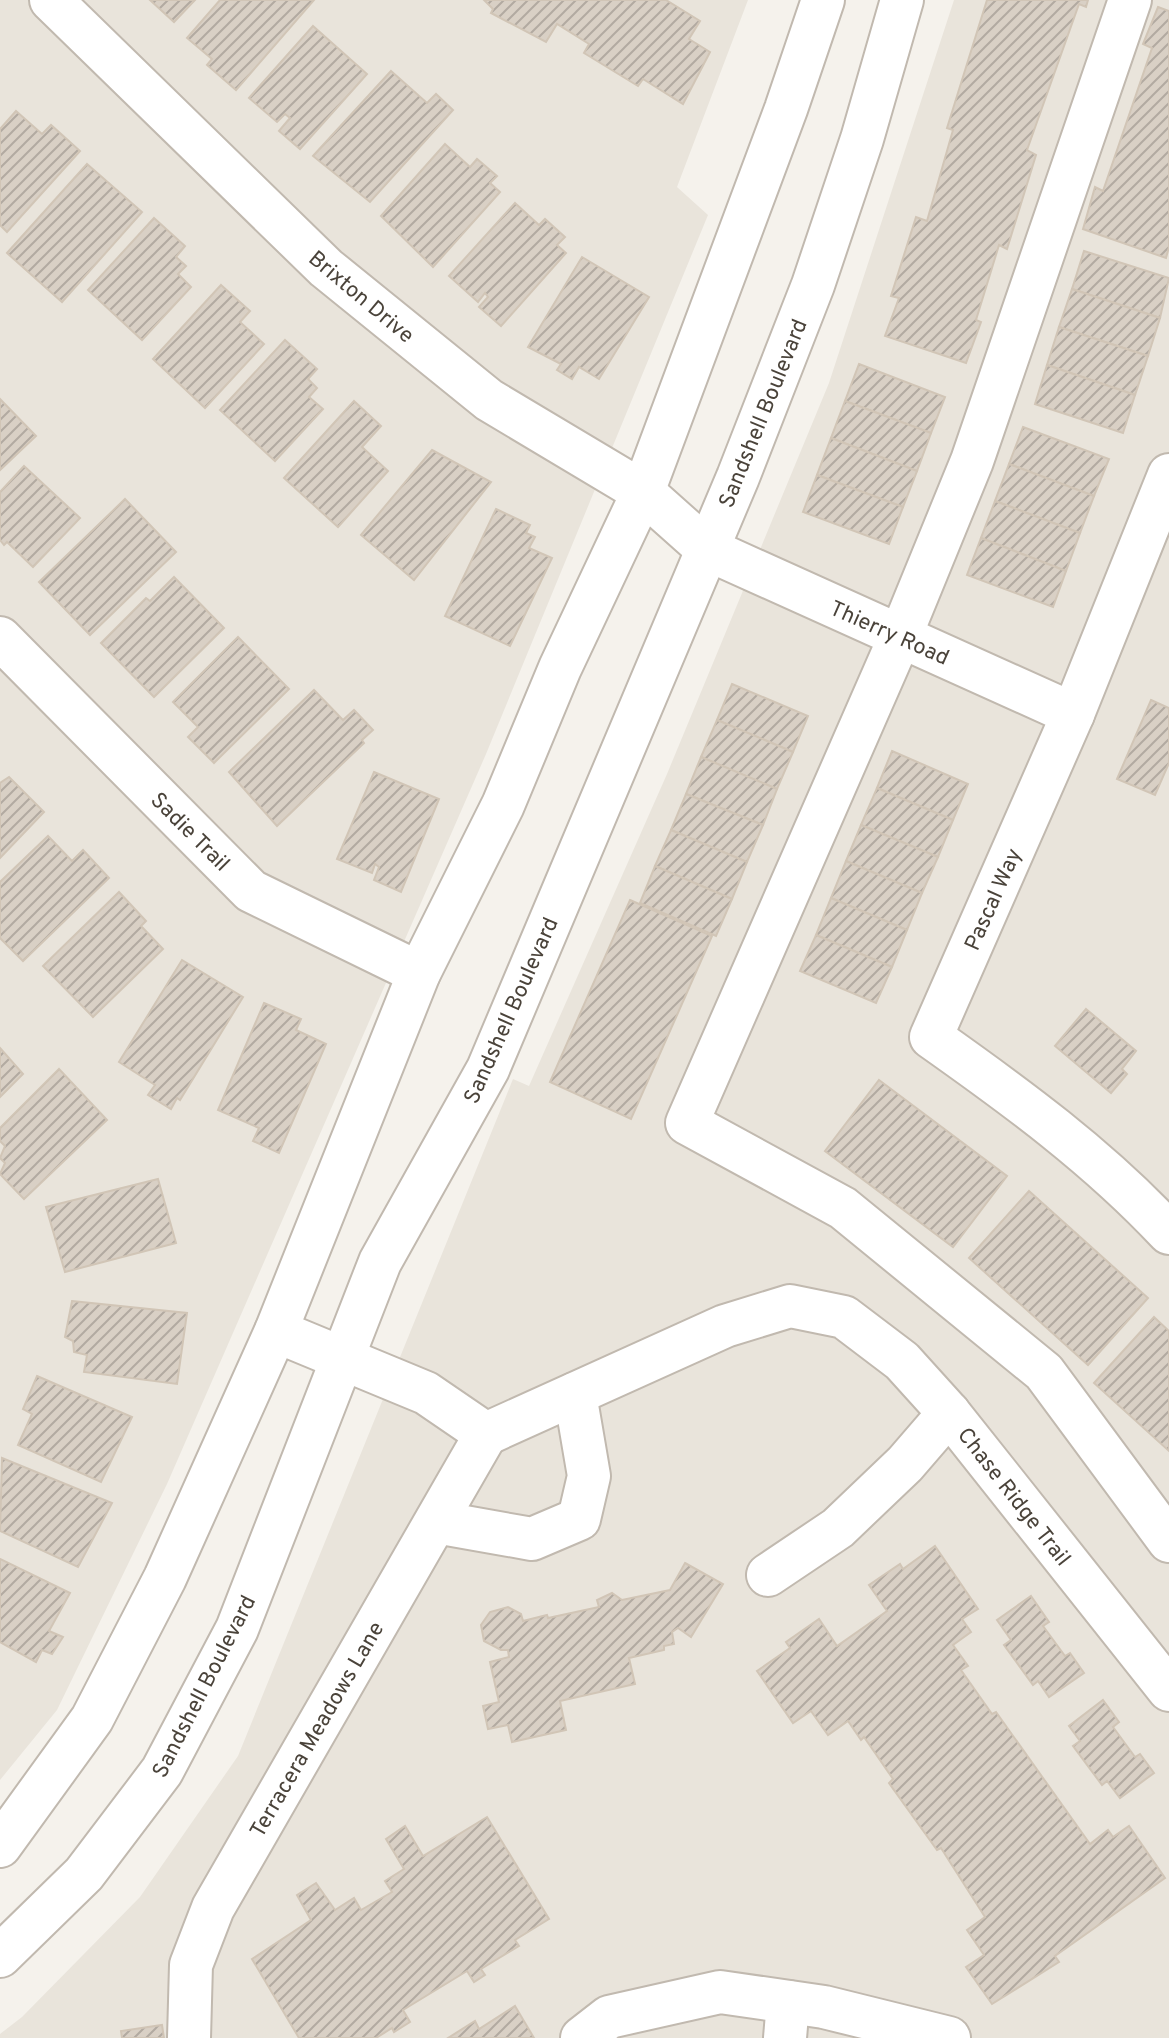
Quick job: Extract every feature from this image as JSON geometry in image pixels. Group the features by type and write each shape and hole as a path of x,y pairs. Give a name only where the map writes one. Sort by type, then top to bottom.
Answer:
{"street":[{"name":"Brixton Drive","path":"51,0 326,268 489,400 643,492 707,549"},
{"path":"0,1846 92,1719 165,1578 276,1331 419,973 503,805 560,668 643,492 786,109 823,0"},
{"name":"Sandshell Boulevard","path":"0,1956 84,1874 162,1771 237,1629 380,1262 488,1069 707,549 813,285 862,139 902,0"},
{"path":"1130,0 972,461 900,637 687,1123 843,1208 1044,1372 1169,1541"},
{"name":"Pascal Way","path":"1169,475 1073,714 931,1037 1043,1117 1129,1190 1169,1233"},
{"name":"Thierry Road","path":"707,549 1073,714"},
{"name":"Sadie Trail","path":"0,638 251,891 419,973"},
{"name":"Chase Ridge Trail","path":"575,1394 725,1326 790,1306 844,1317 902,1361 949,1413 1169,1690"},
{"path":"276,1331 426,1393 486,1434 575,1394 589,1476 579,1519 532,1539 436,1522"},
{"path":"768,1575 838,1528 905,1464 949,1413"},
{"name":"Terracera Meadows Lane","path":"189,2038 191,1965 213,1908 486,1434"},
{"path":"582,2038 609,2017 720,1992 787,2020 824,2007 949,2038"}],"shaded area":[{"path":"0,0 748,0 677,187 708,215 486,754 167,1484 57,1710 0,1780"},
{"path":"954,0 1169,0 1169,2038 0,2038 0,2034 22,2017 140,1897 238,1756 513,1079 529,1086 667,774 829,383"}],"building":[{"path":"150,0 195,0 174,22"},
{"path":"220,0 314,0 236,90 207,65 212,59 187,38"},
{"path":"484,0 666,0 700,21 689,39 710,52 683,104 643,79 638,86 584,53 589,44 557,24 546,42 491,13 493,9"},
{"path":"987,0 1088,0 1086,7 1079,4 1027,150 1036,155 1007,249 999,245 976,320 981,322 966,363 885,336 899,298 891,296 916,217 927,221 953,130 947,128"},
{"path":"1158,7 1169,11 1169,247 1166,258 1083,229 1095,187 1103,191 1152,48 1143,44"},
{"path":"313,26 367,74 300,149 279,131 290,118 285,114 277,122 249,98"},
{"path":"391,71 427,103 436,94 453,110 370,202 313,156"},
{"path":"16,111 42,134 51,125 80,151 7,232 0,225 0,129"},
{"path":"445,144 470,167 477,159 497,176 490,183 500,192 433,267 381,216"},
{"path":"87,164 142,212 62,302 7,253"},
{"path":"515,203 539,225 545,219 565,237 557,245 566,253 501,326 479,307 488,297 485,293 478,302 449,276"},
{"path":"154,218 185,246 176,257 186,266 178,274 191,287 142,340 88,290"},
{"path":"1084,251 1169,278 1160,318 1072,289"},
{"path":"582,257 649,297 599,379 579,367 572,379 557,370 561,364 528,347"},
{"path":"221,285 250,311 240,322 264,344 205,408 153,359"},
{"path":"1072,289 1160,318 1148,356 1059,327"},
{"path":"1059,327 1148,356 1135,395 1047,365"},
{"path":"285,340 317,369 308,379 317,388 309,397 323,409 275,461 220,410"},
{"path":"859,364 945,397 931,433 845,401"},
{"path":"1047,365 1135,395 1123,433 1035,404"},
{"path":"0,399 36,436 0,470"},
{"path":"354,401 381,426 362,447 388,471 338,527 284,478"},
{"path":"845,401 931,433 917,471 831,438"},
{"path":"1023,427 1109,459 1094,496 1009,464"},
{"path":"831,438 917,471 903,507 817,475"},
{"path":"432,450 491,482 414,580 361,535"},
{"path":"1009,464 1094,496 1080,533 995,501"},
{"path":"24,466 80,518 33,567 7,542 4,545 0,540 0,492"},
{"path":"817,475 903,507 889,544 803,512"},
{"path":"125,499 176,552 90,635 39,582"},
{"path":"995,501 1080,533 1066,571 981,538"},
{"path":"496,509 530,525 526,533 535,537 529,548 552,558 510,646 445,616"},
{"path":"981,538 1066,571 1053,607 967,575"},
{"path":"174,577 224,628 154,697 101,643 146,598 150,601"},
{"path":"238,637 289,689 214,763 188,737 198,727 173,702"},
{"path":"732,684 808,716 793,752 717,720"},
{"path":"314,690 343,720 354,710 373,730 362,740 364,743 277,826 229,772"},
{"path":"1151,700 1169,708 1169,763 1155,795 1117,779"},
{"path":"717,720 793,752 777,789 701,757"},
{"path":"892,751 968,784 953,820 877,788"},
{"path":"701,757 777,789 763,825 686,794"},
{"path":"374,772 439,799 401,892 374,880 379,867 375,864 372,873 337,859"},
{"path":"9,777 44,812 0,858 0,783"},
{"path":"877,788 953,820 938,857 861,825"},
{"path":"686,794 763,825 747,862 671,830"},
{"path":"861,825 938,857 922,893 846,861"},
{"path":"671,830 747,862 732,899 655,866"},
{"path":"48,836 72,861 83,850 109,878 23,961 0,938 0,882"},
{"path":"846,861 922,893 907,930 831,898"},
{"path":"655,866 732,899 716,936 640,903"},
{"path":"119,892 146,921 141,926 163,949 93,1017 43,966"},
{"path":"831,898 907,930 892,967 816,935"},
{"path":"630,900 712,936 631,1119 550,1082"},
{"path":"816,935 892,967 876,1003 800,971"},
{"path":"182,960 243,997 180,1100 177,1098 171,1109 148,1095 155,1085 119,1062"},
{"path":"264,1003 301,1019 296,1030 326,1044 279,1153 253,1141 259,1128 218,1110"},
{"path":"1086,1009 1136,1051 1122,1069 1127,1074 1111,1093 1055,1046"},
{"path":"0,1048 23,1074 0,1097"},
{"path":"59,1069 107,1120 24,1199 0,1174 5,1163 0,1158 5,1146 0,1141 0,1128"},
{"path":"879,1080 1007,1176 953,1247 825,1151"},
{"path":"158,1179 176,1243 65,1272 46,1207"},
{"path":"1029,1191 1148,1298 1088,1365 969,1258"},
{"path":"72,1301 187,1313 177,1384 84,1372 87,1355 74,1352 73,1341 65,1337"},
{"path":"1154,1317 1169,1331 1169,1451 1094,1383"},
{"path":"37,1376 132,1417 101,1482 18,1445 32,1414 23,1409"},
{"path":"2,1458 112,1503 78,1567 0,1531"},
{"path":"935,1546 978,1609 962,1619 971,1632 953,1645 968,1666 961,1670 992,1714 996,1712 1090,1844 1108,1830 1113,1837 1129,1826 1165,1878 1055,1956 1059,1962 992,2004 966,1967 984,1955 967,1930 985,1917 941,1848 937,1850 889,1783 893,1779 864,1737 861,1740 848,1721 828,1735 811,1711 793,1723 757,1671 790,1648 786,1642 819,1619 837,1646 887,1611 869,1585 900,1564 903,1569"},
{"path":"0,1559 70,1593 49,1631 63,1637 52,1654 42,1650 36,1662 0,1642"},
{"path":"685,1563 723,1584 691,1637 678,1628 672,1632 674,1644 664,1646 664,1650 629,1658 635,1684 560,1701 566,1730 512,1742 508,1725 488,1729 483,1706 499,1702 490,1662 509,1657 508,1650 501,1650 484,1641 481,1625 490,1612 508,1607 521,1614 523,1621 547,1615 548,1618 599,1607 597,1600 612,1593 622,1600 670,1590"},
{"path":"1031,1596 1049,1622 1043,1626 1065,1656 1070,1653 1084,1673 1049,1697 1038,1681 1033,1685 1004,1645 1011,1640 997,1620"},
{"path":"1103,1700 1119,1722 1113,1727 1135,1757 1140,1754 1154,1773 1120,1798 1107,1781 1102,1785 1073,1746 1080,1741 1069,1726"},
{"path":"487,1817 549,1919 515,1940 519,1946 481,1969 485,1975 474,1982 467,1971 403,2010 410,2022 394,2032 392,2028 376,2038 299,2038 252,1959 311,1920 297,1895 316,1883 335,1910 354,1898 361,1910 392,1892 385,1881 404,1869 386,1839 405,1826 423,1856"},
{"path":"515,2006 534,2038 448,2038 475,2021 479,2029"},
{"path":"162,2025 164,2038 122,2038 121,2031"}]}
